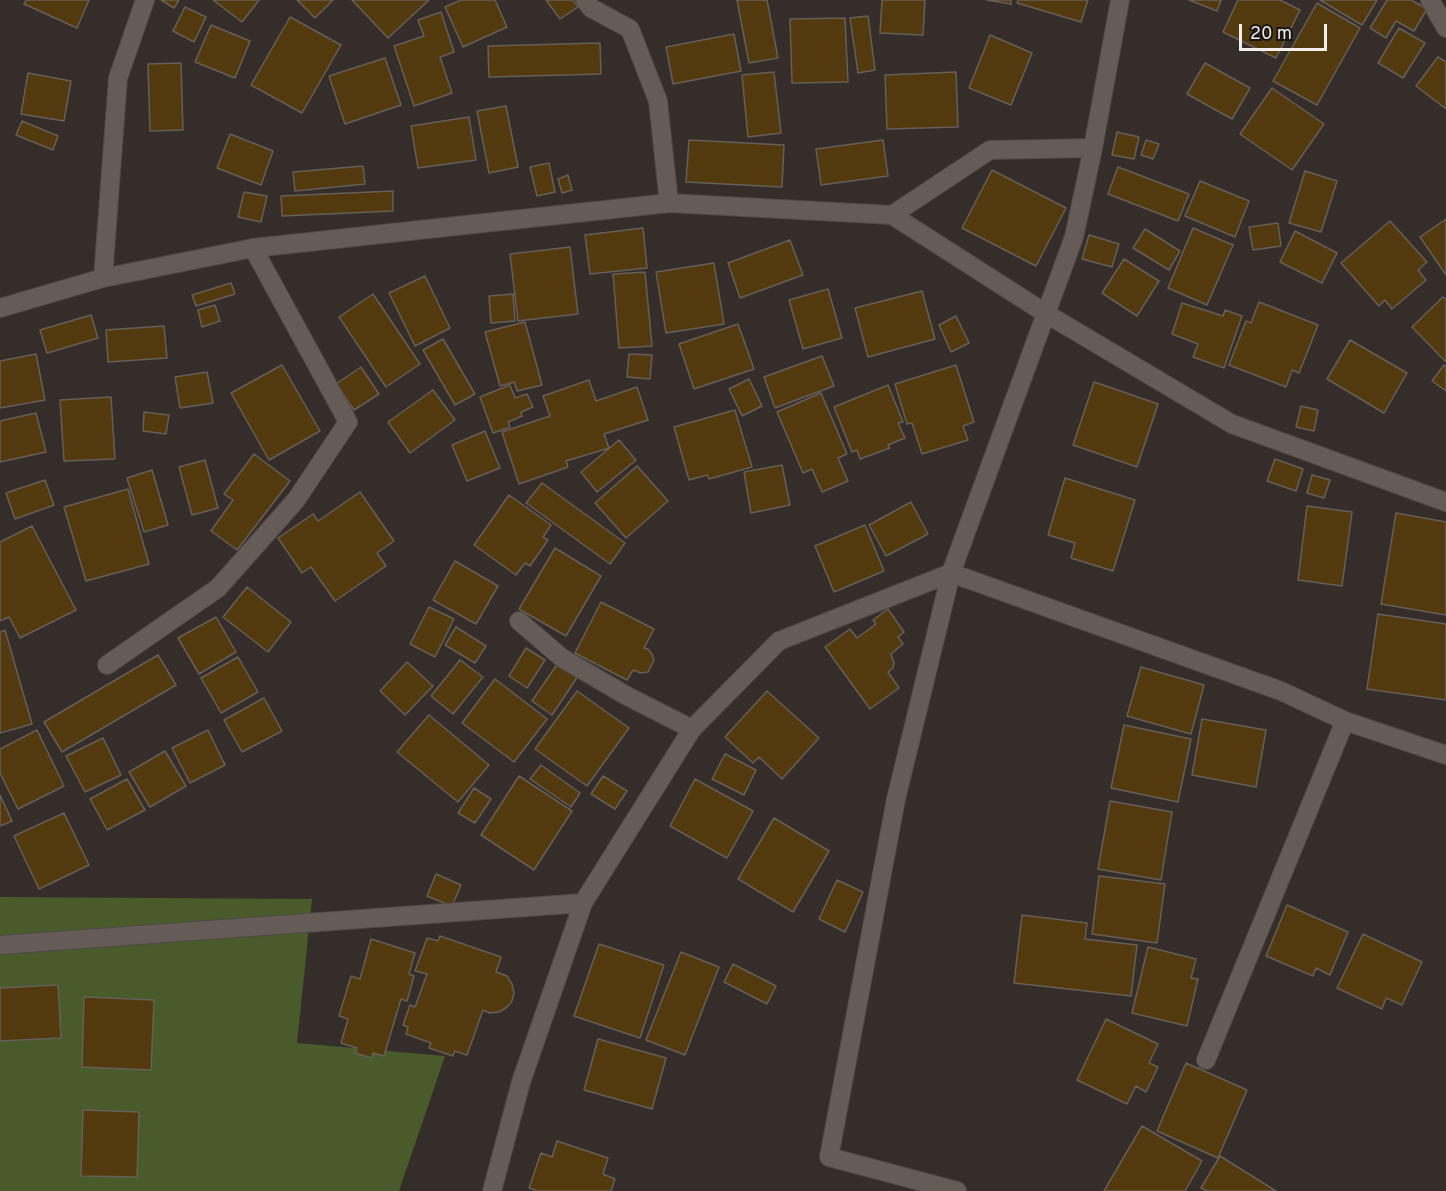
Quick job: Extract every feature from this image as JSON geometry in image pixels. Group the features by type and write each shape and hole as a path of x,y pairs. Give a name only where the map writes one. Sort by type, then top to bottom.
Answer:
{"street":[{"path":"103,278 118,78 145,0"},
{"path":"585,0 591,8 630,28 658,101 669,203"},
{"path":"957,1191 829,1157 896,799 951,573 1044,313 1074,237 1094,148 1120,0"},
{"path":"1430,0 1446,27"},
{"path":"892,215 990,150 1094,148"},
{"path":"0,308 103,278 253,248 669,203 892,215 1044,313 1232,424 1446,502"},
{"path":"106,665 218,588 296,500 348,422 253,248"},
{"path":"492,1191 521,1082 583,903 692,729 779,641 951,573 1281,691 1345,721 1446,755"},
{"path":"519,621 562,658 627,696 692,729"},
{"path":"1206,1060 1345,721"},
{"path":"0,945 583,903"}],"green space":[{"path":"0,897 312,899 297,1043 445,1056 399,1191 0,1191"}],"building":[{"path":"26,0 89,0 77,28 24,4"},
{"path":"161,0 179,0 174,8"},
{"path":"213,0 259,0 242,22"},
{"path":"297,0 333,0 315,18"},
{"path":"352,0 429,0 388,38"},
{"path":"461,0 495,0 507,27 463,47 445,7"},
{"path":"546,0 573,0 578,7 560,19"},
{"path":"737,0 767,0 778,58 749,63"},
{"path":"882,0 925,0 923,35 880,33"},
{"path":"987,0 1011,0 1011,4"},
{"path":"1018,0 1088,0 1081,22 1017,3"},
{"path":"1189,0 1221,0 1217,11"},
{"path":"1238,0 1280,0 1300,10 1276,58 1223,32"},
{"path":"1320,0 1377,0 1362,25"},
{"path":"1387,0 1411,0 1427,9 1414,31 1396,21 1386,38 1370,28"},
{"path":"1317,3 1360,28 1317,105 1273,81"},
{"path":"185,7 206,17 194,42 173,31"},
{"path":"441,12 454,52 440,57 452,93 414,106 394,46 424,36 418,20"},
{"path":"868,16 875,70 858,73 850,18"},
{"path":"290,17 341,45 302,113 251,85"},
{"path":"845,18 848,82 792,83 790,19"},
{"path":"211,25 250,41 235,78 195,62"},
{"path":"1399,28 1425,43 1403,78 1378,63"},
{"path":"734,34 741,71 673,84 666,47"},
{"path":"990,35 1032,53 1011,105 969,88"},
{"path":"600,43 601,74 489,77 488,46"},
{"path":"1438,57 1446,62 1446,109 1416,86"},
{"path":"385,58 401,105 345,124 329,76"},
{"path":"181,63 183,130 150,131 148,64"},
{"path":"1205,63 1250,88 1232,119 1187,94"},
{"path":"774,72 781,133 748,137 742,75"},
{"path":"956,72 958,127 887,129 885,75"},
{"path":"28,73 71,81 64,121 21,114"},
{"path":"1272,88 1324,124 1292,170 1240,134"},
{"path":"506,106 518,167 489,173 477,111"},
{"path":"469,117 476,160 418,168 411,126"},
{"path":"22,121 58,136 53,150 16,135"},
{"path":"1117,132 1139,137 1134,159 1112,155"},
{"path":"230,134 273,151 261,185 217,168"},
{"path":"689,140 784,145 782,187 686,182"},
{"path":"883,140 888,176 821,185 816,149"},
{"path":"1146,140 1159,144 1153,159 1141,155"},
{"path":"549,163 555,192 537,196 530,167"},
{"path":"363,166 365,184 295,191 293,172"},
{"path":"1118,167 1189,194 1178,221 1108,194"},
{"path":"992,170 1066,208 1036,266 962,228"},
{"path":"1305,171 1337,181 1321,232 1289,223"},
{"path":"568,175 572,190 562,193 558,179"},
{"path":"1200,181 1249,201 1235,237 1185,216"},
{"path":"393,191 393,211 282,216 281,196"},
{"path":"244,192 267,196 261,222 238,217"},
{"path":"1446,219 1446,275 1420,237"},
{"path":"1390,221 1427,262 1418,270 1426,280 1392,309 1385,300 1379,306 1341,263"},
{"path":"1278,223 1281,246 1253,250 1249,227"},
{"path":"643,228 647,268 590,274 585,235"},
{"path":"1193,228 1233,245 1207,305 1168,288"},
{"path":"1145,229 1180,251 1169,270 1133,248"},
{"path":"1295,231 1337,253 1322,283 1280,262"},
{"path":"1089,235 1119,244 1112,267 1082,259"},
{"path":"790,240 803,275 740,298 728,263"},
{"path":"570,247 578,314 518,321 510,254"},
{"path":"1124,259 1159,281 1137,316 1102,293"},
{"path":"714,263 724,324 666,333 656,272"},
{"path":"645,272 652,346 619,348 613,274"},
{"path":"425,276 450,328 415,346 389,293"},
{"path":"231,283 235,294 196,306 192,295"},
{"path":"828,289 842,338 803,349 789,300"},
{"path":"922,291 935,339 868,357 855,308"},
{"path":"373,294 420,364 386,387 339,317"},
{"path":"513,294 515,321 491,323 489,296"},
{"path":"1443,297 1446,299 1446,362 1412,327"},
{"path":"1259,302 1318,325 1299,373 1292,370 1286,387 1229,365 1246,321 1251,323"},
{"path":"1182,303 1223,316 1225,310 1242,316 1224,368 1193,357 1198,344 1172,334"},
{"path":"215,305 220,321 202,327 198,310"},
{"path":"91,315 98,338 47,353 40,330"},
{"path":"956,316 969,343 951,352 939,325"},
{"path":"525,322 542,385 517,391 514,382 500,386 485,332"},
{"path":"738,324 754,369 694,389 679,344"},
{"path":"164,326 167,358 108,362 106,330"},
{"path":"443,339 475,394 455,405 423,350"},
{"path":"1350,340 1407,373 1384,413 1327,379"},
{"path":"36,354 45,400 0,408 0,361"},
{"path":"629,354 652,355 650,379 627,377"},
{"path":"822,356 834,386 775,408 764,377"},
{"path":"282,365 320,431 269,460 231,393"},
{"path":"956,365 974,422 963,426 968,440 922,454 912,423 907,424 895,384"},
{"path":"1444,365 1446,367 1446,391 1432,381"},
{"path":"361,367 379,394 354,410 336,384"},
{"path":"207,372 213,403 180,408 175,377"},
{"path":"749,379 762,406 742,416 729,389"},
{"path":"589,380 596,401 637,387 648,420 604,434 609,448 566,461 568,467 519,484 502,432 550,416 543,396"},
{"path":"1094,382 1158,404 1137,467 1073,445"},
{"path":"510,385 515,398 527,394 533,407 521,412 522,416 508,422 510,427 493,433 480,397"},
{"path":"888,385 903,422 898,423 905,438 888,445 890,448 860,459 857,450 852,452 834,407"},
{"path":"433,390 455,420 410,453 388,422"},
{"path":"821,393 847,454 838,458 848,481 822,492 812,469 803,473 777,412"},
{"path":"111,397 115,459 64,461 60,400"},
{"path":"1301,406 1318,410 1314,431 1296,427"},
{"path":"735,410 752,467 709,479 707,475 689,480 674,427"},
{"path":"144,412 169,415 166,434 143,431"},
{"path":"36,413 46,452 0,462 0,421"},
{"path":"485,431 500,468 467,481 452,445"},
{"path":"619,440 636,460 597,492 581,472"},
{"path":"254,454 290,481 237,550 211,531 233,500 224,494"},
{"path":"1275,459 1303,469 1296,491 1267,481"},
{"path":"205,460 218,508 192,515 179,467"},
{"path":"782,465 790,505 751,513 744,472"},
{"path":"637,466 668,501 626,538 595,503"},
{"path":"152,470 168,525 144,532 127,478"},
{"path":"1312,475 1330,480 1324,498 1307,493"},
{"path":"1065,478 1135,500 1113,571 1071,558 1075,543 1048,535"},
{"path":"45,480 54,505 15,519 6,493"},
{"path":"542,483 625,543 610,564 526,503"},
{"path":"128,489 149,564 86,581 64,507"},
{"path":"360,492 394,541 377,553 386,566 335,601 311,567 302,573 278,538 313,514 318,521"},
{"path":"509,495 551,525 543,537 548,540 530,566 525,563 516,575 474,545"},
{"path":"911,502 928,534 886,556 869,525"},
{"path":"1307,506 1352,512 1342,586 1298,580"},
{"path":"1396,513 1446,522 1446,615 1381,604"},
{"path":"865,525 884,571 834,592 815,546"},
{"path":"32,526 76,610 20,638 9,617 0,621 0,542"},
{"path":"555,548 601,576 566,636 519,609"},
{"path":"455,561 498,586 476,624 433,600"},
{"path":"247,587 291,622 268,652 223,617"},
{"path":"601,602 654,629 644,648 648,649 654,660 648,672 641,673 633,670 627,680 575,653"},
{"path":"429,607 454,619 435,657 410,644"},
{"path":"888,609 904,632 898,637 903,644 891,654 894,663 893,668 888,672 899,688 870,709 825,647 850,629 857,638 876,624 873,620"},
{"path":"1378,614 1446,624 1446,700 1367,689"},
{"path":"216,617 236,652 199,674 178,638"},
{"path":"456,627 486,646 475,663 445,645"},
{"path":"5,630 32,724 0,733 0,632"},
{"path":"526,648 545,660 527,688 509,676"},
{"path":"158,655 176,685 62,752 44,722"},
{"path":"238,657 258,692 221,713 201,678"},
{"path":"460,660 483,677 453,714 431,696"},
{"path":"407,662 433,686 405,715 380,691"},
{"path":"558,663 578,676 552,715 532,701"},
{"path":"1141,667 1204,685 1191,734 1127,716"},
{"path":"495,679 547,719 514,762 462,723"},
{"path":"577,691 629,728 587,786 535,749"},
{"path":"767,691 819,738 782,779 759,757 753,763 725,737"},
{"path":"264,698 282,731 242,752 224,720"},
{"path":"429,715 489,765 458,802 397,752"},
{"path":"1202,719 1266,730 1256,787 1192,775"},
{"path":"1124,725 1191,739 1178,802 1111,788"},
{"path":"37,730 64,786 18,809 0,773 0,749"},
{"path":"208,730 225,765 190,783 172,748"},
{"path":"103,738 121,775 85,792 66,756"},
{"path":"165,751 186,786 150,807 129,772"},
{"path":"725,754 756,770 744,795 712,779"},
{"path":"541,765 580,793 571,807 530,779"},
{"path":"519,776 572,811 534,870 481,835"},
{"path":"603,776 627,791 615,809 591,794"},
{"path":"127,779 145,810 107,830 90,799"},
{"path":"695,779 753,811 727,858 670,826"},
{"path":"474,788 491,799 475,823 458,813"},
{"path":"0,795 12,821 0,826"},
{"path":"1110,801 1172,812 1161,880 1098,869"},
{"path":"64,813 89,865 39,889 14,836"},
{"path":"774,818 829,851 793,912 738,879"},
{"path":"436,874 461,885 452,906 427,896"},
{"path":"1099,876 1165,884 1157,943 1092,934"},
{"path":"837,880 863,892 845,932 819,919"},
{"path":"1287,905 1348,932 1330,975 1316,968 1313,976 1266,956"},
{"path":"1022,915 1087,923 1085,939 1137,945 1131,996 1014,983"},
{"path":"1363,934 1422,962 1402,1005 1386,998 1382,1009 1337,988"},
{"path":"440,936 501,957 496,972 507,976 512,984 514,993 507,1007 499,1012 490,1013 483,1010 467,1055 455,1051 453,1056 429,1048 431,1043 406,1034 408,1027 403,1025 410,1005 415,1007 427,974 415,971 427,938 438,941"},
{"path":"371,939 415,953 409,974 414,976 407,1001 401,999 384,1056 373,1053 372,1058 355,1053 357,1048 341,1043 348,1019 339,1016 351,976 360,979"},
{"path":"599,944 664,965 640,1038 574,1016"},
{"path":"1148,947 1196,959 1191,978 1198,979 1187,1026 1132,1013"},
{"path":"681,952 719,967 685,1055 646,1040"},
{"path":"733,964 776,986 767,1004 724,982"},
{"path":"58,985 61,1038 0,1041 0,988"},
{"path":"84,997 154,1000 151,1070 82,1067"},
{"path":"1106,1019 1158,1044 1149,1063 1158,1067 1146,1092 1136,1086 1127,1104 1077,1080"},
{"path":"598,1039 666,1058 652,1109 584,1090"},
{"path":"1186,1063 1247,1090 1218,1158 1157,1131"},
{"path":"83,1110 139,1112 137,1177 81,1176"},
{"path":"1142,1126 1202,1161 1185,1191 1104,1191"},
{"path":"557,1141 608,1158 603,1174 615,1179 611,1191 538,1191 529,1188 541,1153 552,1157"},
{"path":"1220,1156 1276,1191 1207,1191 1201,1188"}]}
